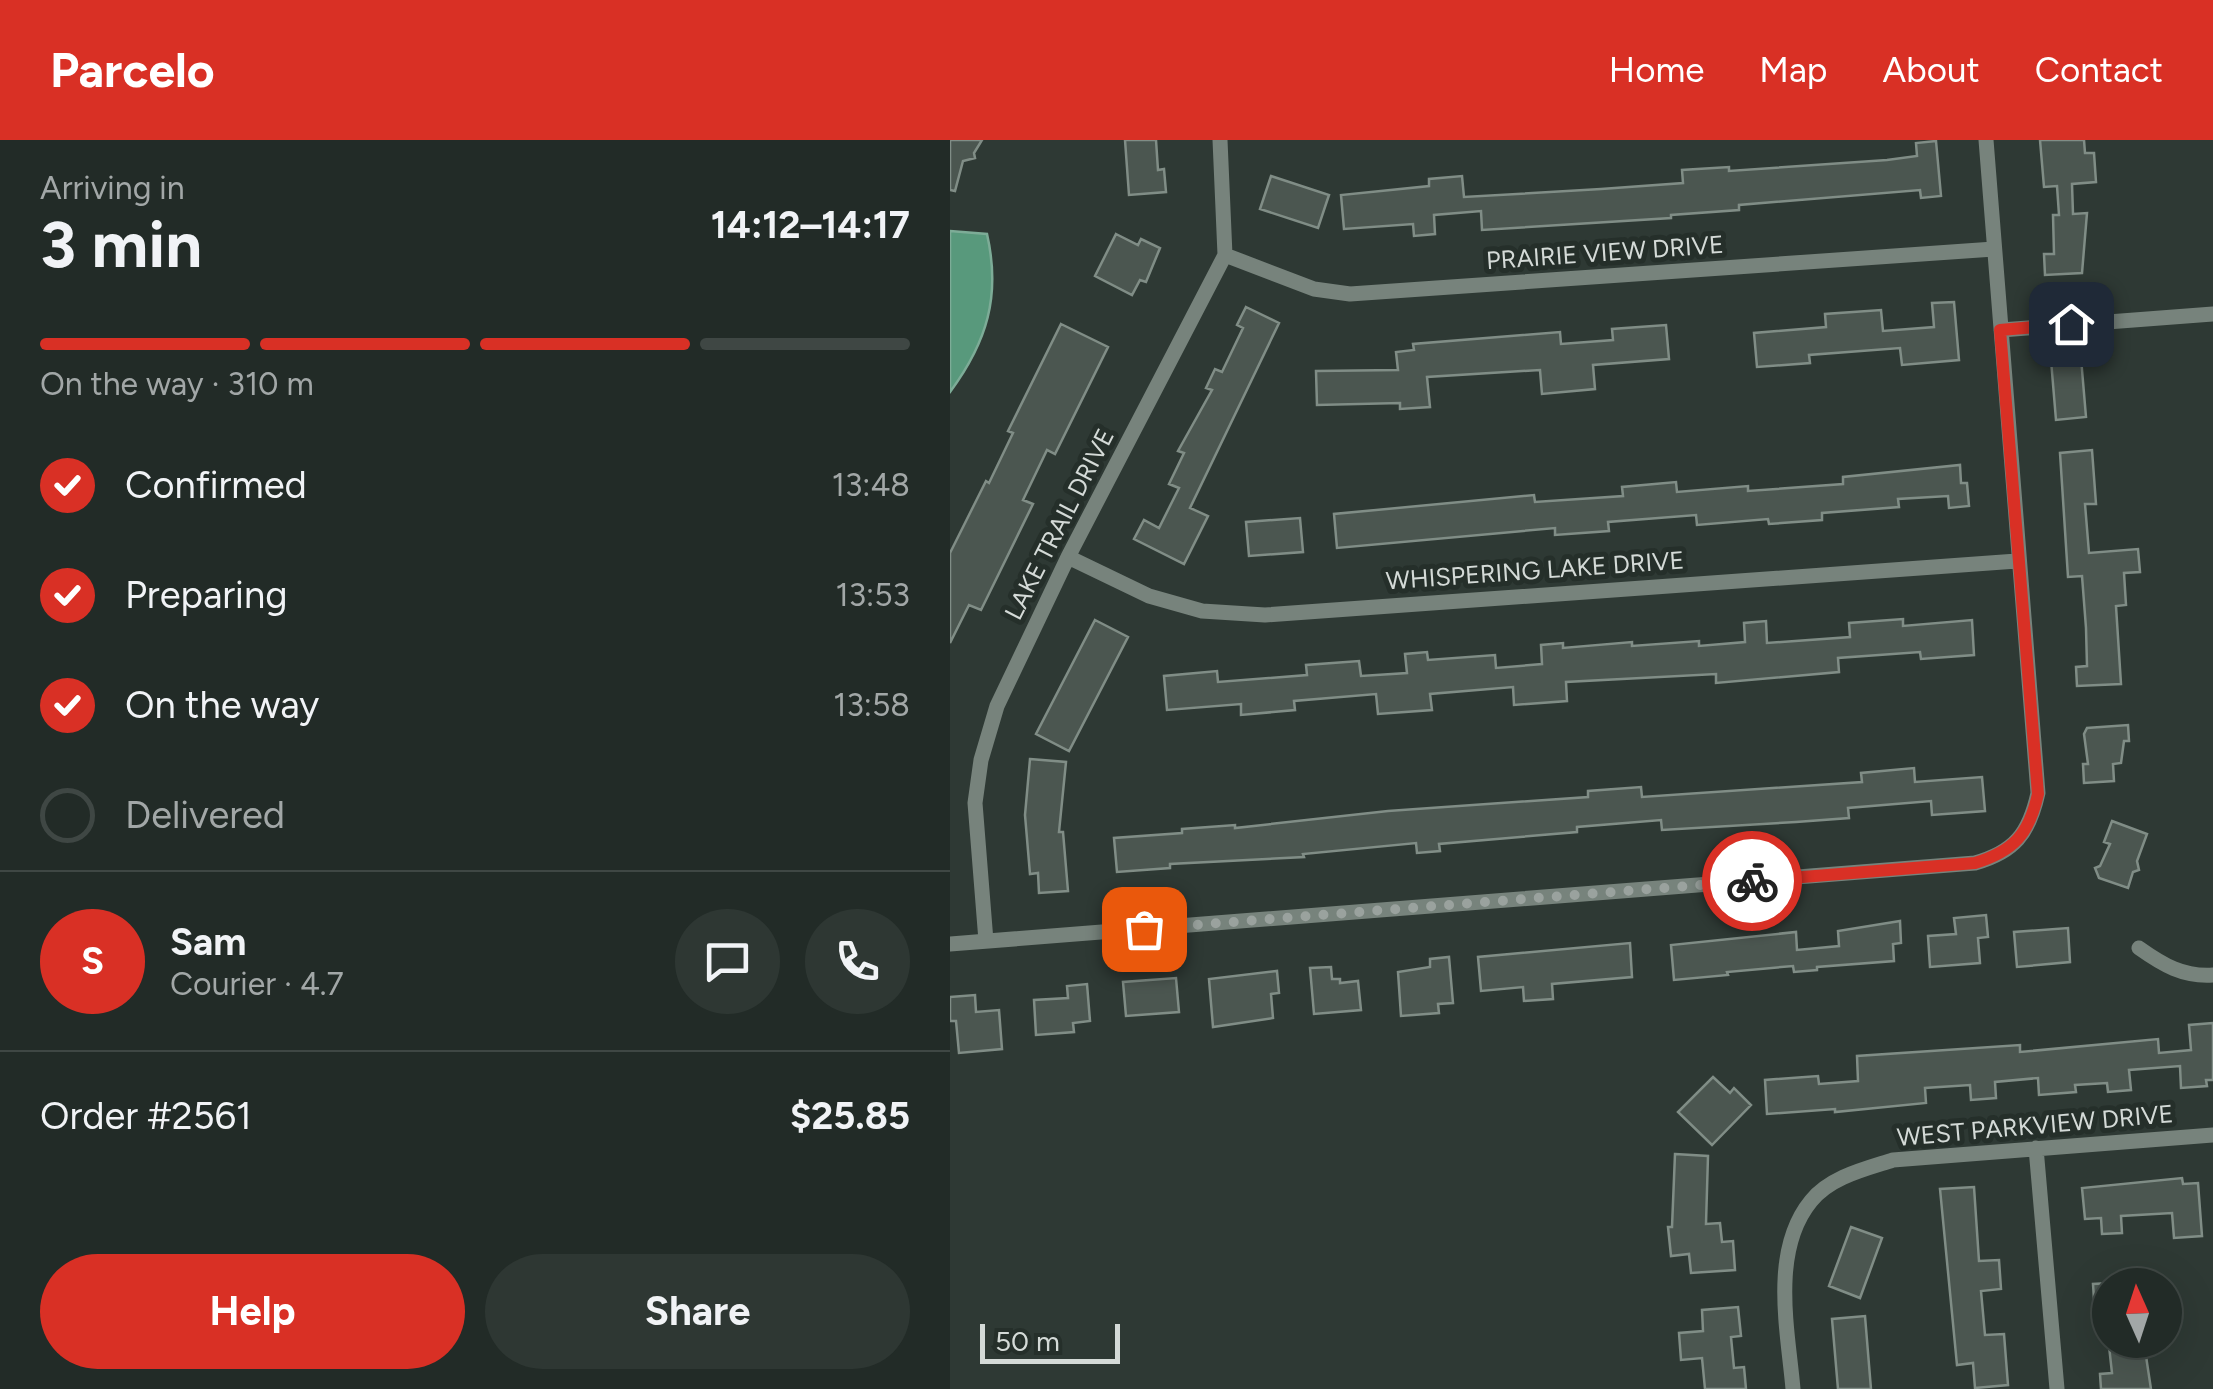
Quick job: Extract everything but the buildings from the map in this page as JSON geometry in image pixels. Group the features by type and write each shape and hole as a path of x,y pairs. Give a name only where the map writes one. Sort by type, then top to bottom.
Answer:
{"street":[{"name":"LAKE TRAIL DRIVE","path":"986,941 974,802 981,760 998,706 1068,558 1225,255 1220,140"},
{"path":"950,944 1975,863 2003,855 2033,816 2038,794 1986,140"},
{"name":"PRAIRIE VIEW DRIVE","path":"1225,255 1314,288 1350,294 1994,249"},
{"path":"2000,330 2213,314"},
{"name":"WHISPERING LAKE DRIVE","path":"1068,558 1150,596 1202,611 1265,614 2017,560"},
{"path":"2138,948 2167,968 2197,976 2213,974"},
{"name":"WEST PARKVIEW DRIVE","path":"1793,1389 1786,1280 1797,1224 1811,1200 1830,1184 1893,1160 2213,1135"},
{"path":"2036,1148 2057,1389"}],"shaded area":[{"path":"950,231 987,234 992,278 982,336 950,392"}],"way so far":[{"path":"1144,929 1752,881"}],"route":[{"path":"1752,881 1975,863 2003,855 2033,816 2038,794 2000,330 2071,324"}]}
